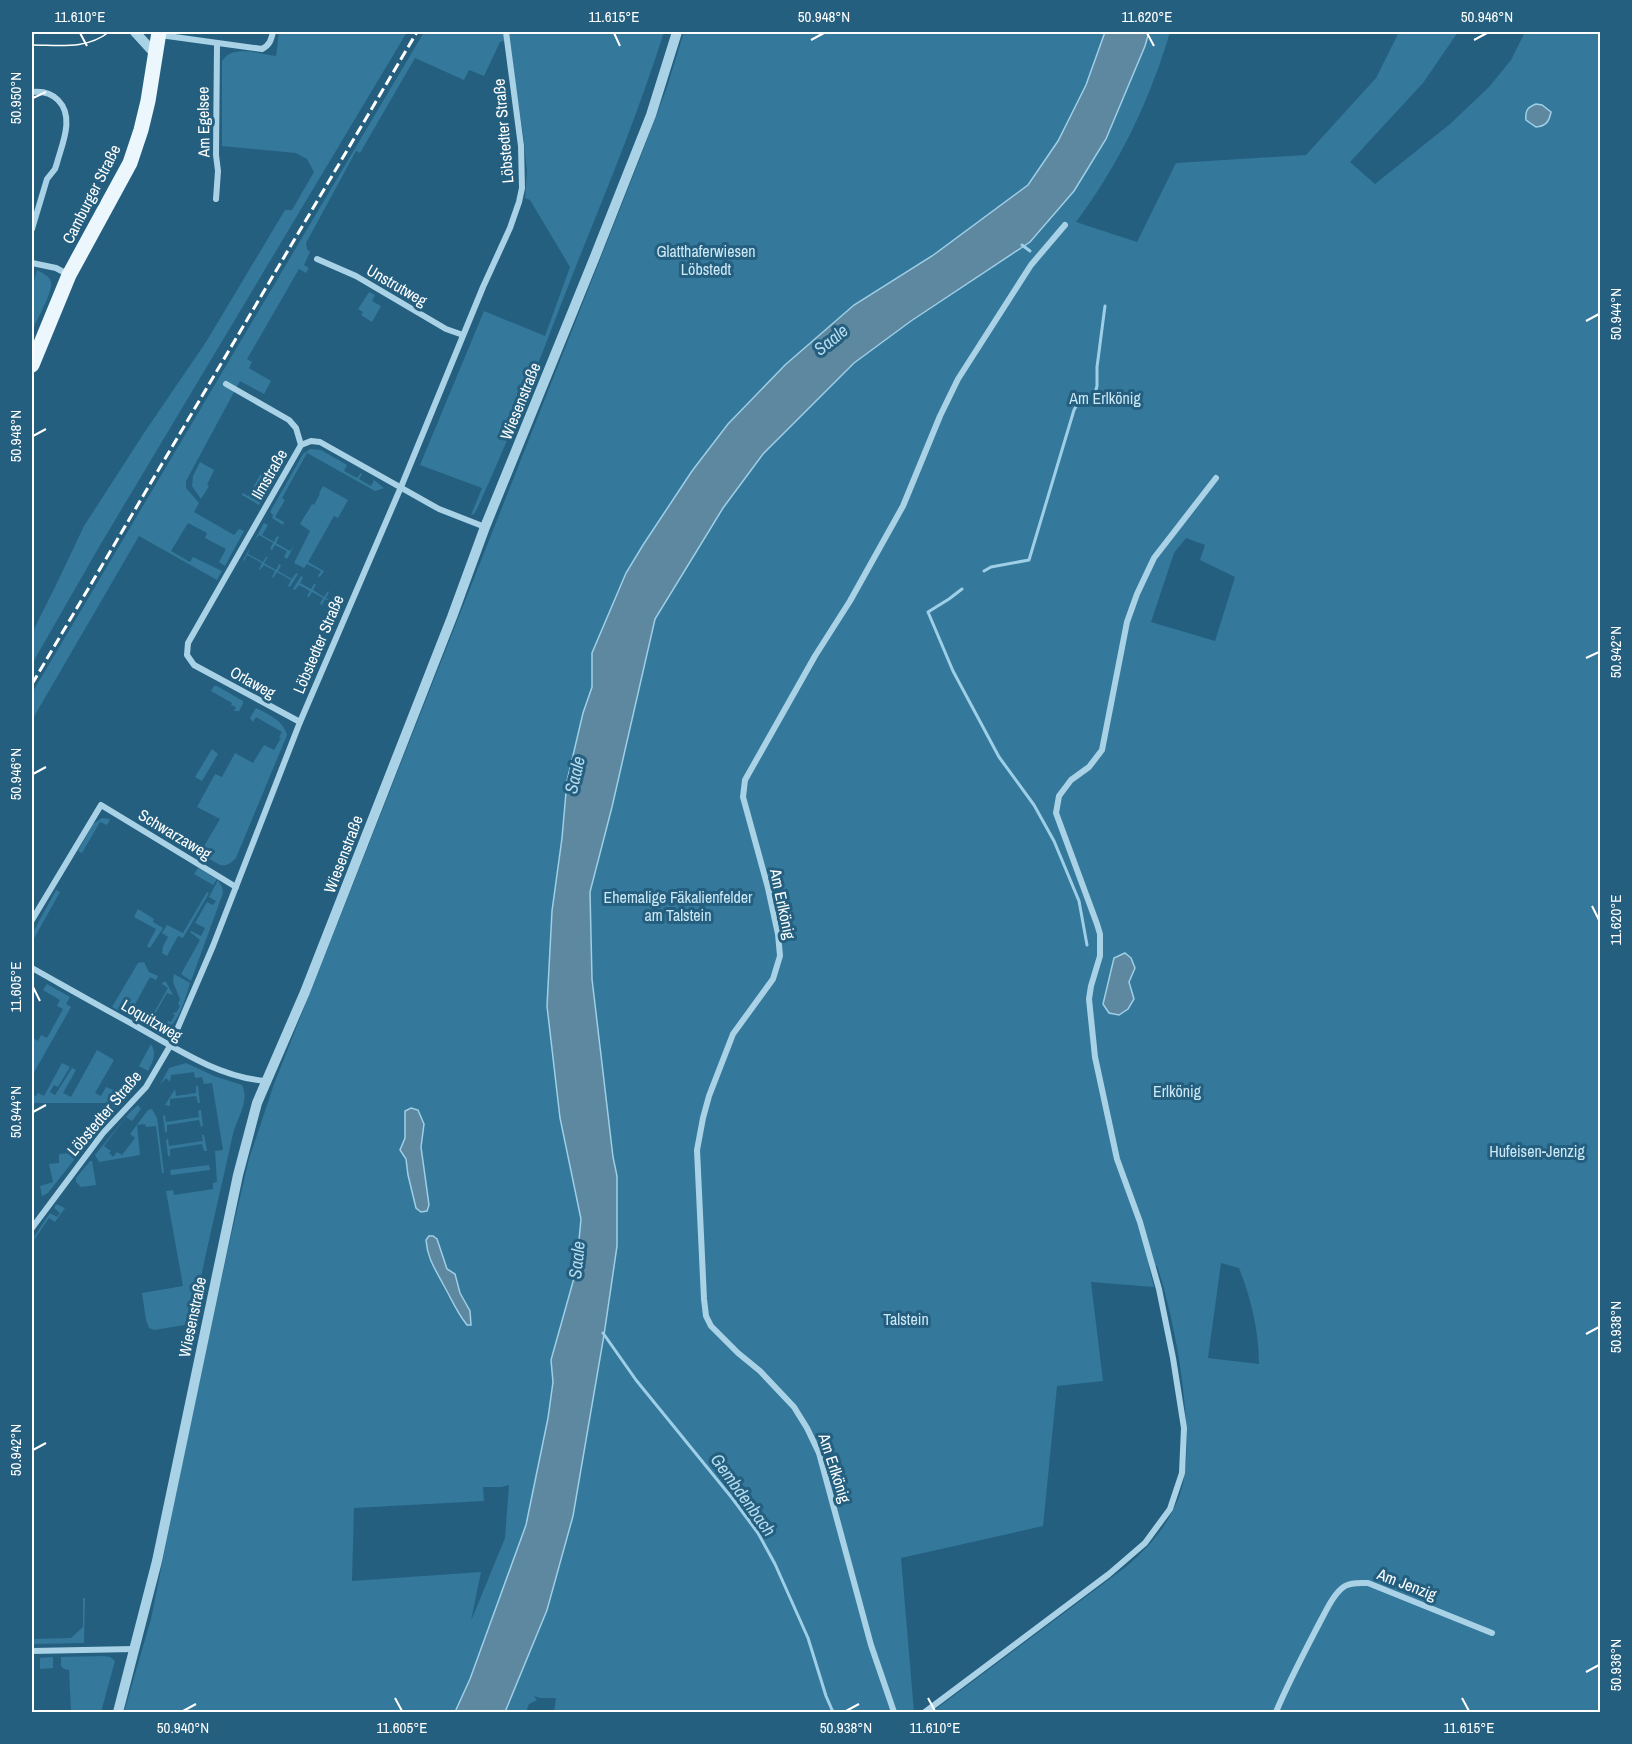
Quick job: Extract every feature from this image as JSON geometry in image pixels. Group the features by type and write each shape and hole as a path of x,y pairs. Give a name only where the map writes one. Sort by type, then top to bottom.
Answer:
{"main road":[{"name":"Camburger Straße","path":"32,365 69,275 130,163 141,130 159,33"}],"street":[{"path":"135,32 156,55"},
{"path":"159,33 217,44 262,49 268,46 273,32"},
{"name":"Löbstedter Straße","path":"32,1228 103,1133 146,1087 170,1046 195,991 300,722 401,487 519,202 522,188 519,132 506,32"},
{"name":"Wiesenstraße","path":"118,1713 157,1561 238,1175 257,1103 326,937 452,617 484,527 651,115 676,32"},
{"name":"Am Egelsee","path":"216,199 218,171 216,155 217,44"},
{"path":"32,92 39,91 54,96 64,108 67,117 57,164 47,179 32,229"},
{"name":"Am Erlkönig","path":"894,1713 871,1645 819,1453 794,1407 760,1371 721,1337 706,1316 702,1278 697,1150 709,1096 733,1034 773,979 780,956 778,934 768,888 742,797 745,780 903,506 940,416 958,380 1031,265 1065,225"},
{"name":"Unstrutweg","path":"317,259 356,276 446,328 464,335"},
{"path":"32,263 56,268 69,275"},
{"path":"226,384 289,420 296,428 301,445"},
{"name":"Ilmstraße","path":"195,665 187,655 188,643 301,445 311,441 320,442 439,509 484,527"},
{"path":"925,1713 1109,1574 1145,1543 1170,1509 1182,1473 1184,1428 1161,1300 1140,1222 1117,1160 1095,1057 1089,999 1100,956 1100,934 1056,813 1059,796 1071,780 1089,767 1102,750 1127,622 1154,558 1216,478"},
{"name":"Orlaweg","path":"195,665 300,722"},
{"name":"Schwarzaweg","path":"32,920 101,805 236,887"},
{"name":"Loquitzweg","path":"32,968 170,1046 218,1070 266,1081"},
{"name":"Am Jenzig","path":"1276,1713 1298,1663 1334,1598 1345,1586 1353,1583 1368,1583 1492,1633"},
{"path":"32,1650 134,1649"}],"green space":[{"path":"279,32 407,32 99,547 32,664 32,633 84,526 206,342 285,210 292,210 314,172 307,159 296,153 222,146 222,61 239,51 276,56"},
{"path":"424,32 664,32 611,179 515,420 476,511 471,515 482,488 420,465 484,311 545,336 570,267 530,200 525,198 527,171 508,40 500,42 484,76 469,70 464,80 415,58 360,153 356,151 306,243 310,252 304,265 309,268 306,273 299,269 247,359 252,362 249,368 271,381 264,394 240,381 186,481 186,488 199,503 194,512 234,535 239,529 244,531 225,566 219,562 226,549 205,538 207,533 188,523 171,551 190,562 193,557 222,571 217,580 139,536 32,720 32,693"},
{"name":"Glatthaferwiesen Löbstedt","path":"684,32 1105,32 1086,85 1058,141 1028,185 932,256 854,305 785,365 728,424 692,471 626,573 592,653 592,687 583,713 567,781 552,911 547,1006 560,1118 581,1219 576,1271 551,1360 553,1381 548,1418 526,1525 470,1679 455,1712 124,1712 151,1619 183,1459 249,1159 274,1084 667,87","holes":["424,1124 421,1147 424,1172 416,1208 402,1144 405,1138","433,1236 437,1239 447,1269 455,1274 460,1293 470,1311 470,1325 448,1296","509,1485 505,1538 471,1621 481,1572 352,1581 354,1508 484,1501 483,1487"]},
{"path":"1149,32 1170,32 1153,82 1132,131 1106,178 1076,222 1137,242 1176,163 1306,155 1376,78 1399,32 1458,32 1423,83 1350,162 1375,184 1450,124 1489,87 1511,60 1525,32 1600,32 1600,1712 932,1712 1123,1569 1149,1545 1169,1518 1179,1497 1185,1475 1186,1415 1171,1317 1157,1266 1149,1267 1154,1287 1091,1282 1103,1381 1057,1386 1043,1526 901,1558 914,1712 554,1712 556,1698 534,1696 537,1700 529,1704 526,1712 505,1712 547,1610 573,1516 617,1246 617,1176 592,979 590,892 655,619 723,508 763,454 854,363 911,321 1030,242 1074,191 1145,46","holes":["1186,538 1205,545 1200,560 1235,577 1215,641 1151,622 1174,553","1221,1263 1239,1268 1251,1303 1256,1327 1259,1364 1208,1358"]},
{"path":"37,270 49,278 51,286 48,298 34,327 32,326 32,288"},
{"path":"369,292 375,295 372,301 381,306 372,322 361,315 363,312 358,309"},
{"path":"310,449 321,450 347,465 344,471 357,478 361,473 359,479 371,486 374,480 384,488 375,491 307,453 282,498 285,500 275,517 284,522 283,525 272,518 273,515 270,512 303,454"},
{"path":"200,462 214,470 207,485 209,486 201,499 192,486 193,476"},
{"path":"270,470 277,474 259,505 242,495 243,493 248,496 262,472 267,475"},
{"path":"323,486 348,500 338,518 334,516 308,562 324,571 320,577 318,576 321,571 307,564 304,568 294,563 310,531 300,524 312,504 314,505"},
{"path":"264,523 268,525 262,535 274,542 277,536 279,537 276,543 290,551 294,546 287,559 284,557 287,551 275,545 272,550 270,549 273,543 259,535 254,541"},
{"path":"250,548 248,554 263,562 268,557 264,563 276,570 279,564 281,565 278,571 292,579 296,573 298,574 290,587 288,586 291,580 277,572 273,578 275,571 264,565 260,570 262,563 247,555 244,561"},
{"path":"301,576 303,577 300,583 311,589 316,584 313,590 324,597 328,591 326,598 341,606 345,601 338,614 340,607 325,599 322,605 320,604 323,598 312,592 309,597 307,596 310,591 299,585 295,590 293,589"},
{"path":"214,686 243,701 239,711 234,711 236,707 231,705 232,703 211,691"},
{"path":"256,708 279,722 287,735 236,858 228,864 220,865 178,841 180,837 203,848 220,819 197,807 215,774 222,777 235,753 253,763 264,745 274,750 282,732 256,717 253,722 250,718"},
{"path":"212,749 218,754 202,781 195,777"},
{"path":"102,818 110,819 107,825 100,822 82,853 78,851 93,824"},
{"path":"198,868 217,879 213,885 194,874"},
{"path":"218,880 223,893 191,981 181,974 200,940 190,932 201,936 205,928 195,923 207,902 213,905 216,901 209,897"},
{"path":"56,890 60,892 32,942 32,934"},
{"path":"207,892 209,893 183,938 178,936 167,956 162,953 168,937 162,933 167,925 183,933"},
{"path":"138,909 163,928 150,948 147,946 156,929 134,917"},
{"path":"144,962 149,972 158,976 156,980 150,977 133,1008 138,1011 132,1018 112,1007 138,963"},
{"path":"174,974 190,983 183,1005 170,1027 164,1030 154,1030 141,1023 145,1015 151,1018 168,988 162,984 163,982 166,982 173,995 167,993 152,1019 165,1026 168,1021 171,1022 175,1015 174,1012 176,1013 180,1006 178,1004 180,999 173,982"},
{"path":"47,984 70,997 66,1004 71,1007 32,1076 32,1037 38,1041 41,1035 47,1038 63,1009 57,1006 60,1000 43,990"},
{"path":"151,1044 154,1054 148,1071 139,1066"},
{"path":"97,1050 114,1060 95,1093 101,1096 106,1087 123,1094 130,1083 136,1087 115,1108 48,1193 42,1196 40,1186 53,1182 49,1164 59,1163 59,1154 77,1150 109,1107 109,1103 32,1103 32,1094 36,1096 38,1093 44,1096 62,1063 70,1067 58,1087 54,1085 50,1092 55,1095 72,1068 76,1070 63,1093 71,1097"},
{"path":"186,1063 214,1076 242,1085 245,1097 233,1134 191,1324 154,1330 149,1328 146,1320 142,1293 183,1286 166,1191 173,1190 174,1195 213,1189 213,1183 217,1182 215,1151 223,1150 212,1083 204,1084 202,1077 195,1078 194,1072 171,1075 170,1082 166,1078 160,1085 169,1068"},
{"path":"196,1086 198,1086 200,1103 196,1096 170,1099 170,1106 165,1105 175,1089 176,1096 196,1093"},
{"path":"138,1105 141,1109 132,1121 126,1117 104,1146 111,1151 109,1153 113,1157 117,1152 122,1155 135,1138 130,1134 148,1110 152,1109 157,1118 164,1173 162,1173 156,1126 137,1125 140,1155 99,1162 95,1155 130,1112"},
{"path":"201,1110 203,1126 201,1127 199,1120 167,1125 167,1132 165,1132 163,1116 165,1115 166,1122 199,1117 198,1111"},
{"path":"202,1135 204,1135 207,1151 204,1151 202,1144 170,1149 170,1156 168,1156 166,1140 168,1139 169,1146 203,1141"},
{"path":"92,1161 96,1185 81,1187 76,1182 76,1178"},
{"path":"209,1165 210,1170 171,1175 170,1170"},
{"path":"56,1204 65,1208 55,1222 49,1218 32,1243 50,1213 57,1217 60,1213 54,1208"},
{"path":"83,1598 85,1598 84,1643 32,1644 32,1639 71,1638 83,1627"},
{"path":"104,1656 115,1661 101,1712 71,1711 69,1670 61,1666 61,1657"},
{"path":"53,1657 53,1668 40,1669 40,1658"}],"water":[{"name":"Saale","path":"1105,32 1149,32 1106,139 1074,191 1030,242 911,321 854,363 763,454 723,508 655,619 590,892 592,979 617,1176 617,1246 573,1516 547,1610 505,1712 455,1712 470,1679 526,1525 548,1418 553,1382 551,1360 576,1271 581,1219 560,1118 547,1006 552,911 567,781 583,713 592,687 592,653 626,573 692,471 728,424 785,365 854,305 932,256 1028,185 1058,141 1086,85"},
{"path":"1542,105 1551,112 1546,123 1536,127 1526,120 1526,114 1531,106"},
{"path":"1125,953 1131,958 1135,968 1129,982 1134,999 1128,1009 1119,1015 1109,1013 1103,1004 1114,958"},
{"path":"411,1108 418,1110 424,1124 421,1147 429,1205 427,1211 421,1212 416,1208 406,1159 400,1150 405,1138 405,1111"},
{"path":"429,1236 437,1239 447,1269 455,1274 460,1293 470,1311 471,1325 467,1325 460,1315 432,1263 426,1240"}],"waterway":[{"path":"1022,245 1030,251"},
{"path":"984,571 991,567 1029,560 1074,410 1077,405 1092,398 1095,393 1105,306"},
{"path":"962,589 928,612 953,671 999,757 1034,805 1054,841 1079,901 1087,945"},
{"name":"Gembdenbach","path":"603,1333 636,1380 758,1533 775,1564 808,1638 833,1712"}],"tram line":[{"path":"32,45 82,44 91,42 109,32"}],"railway":[{"path":"32,684 417,32"}],"park label":[{"name":"Ehemalige Fäkalienfelder am Talstein","path":"678,906"},
{"name":"Erlkönig","path":"1177,1091"},
{"name":"Hufeisen-Jenzig","path":"1537,1151"},
{"name":"Talstein","path":"906,1319"}]}
